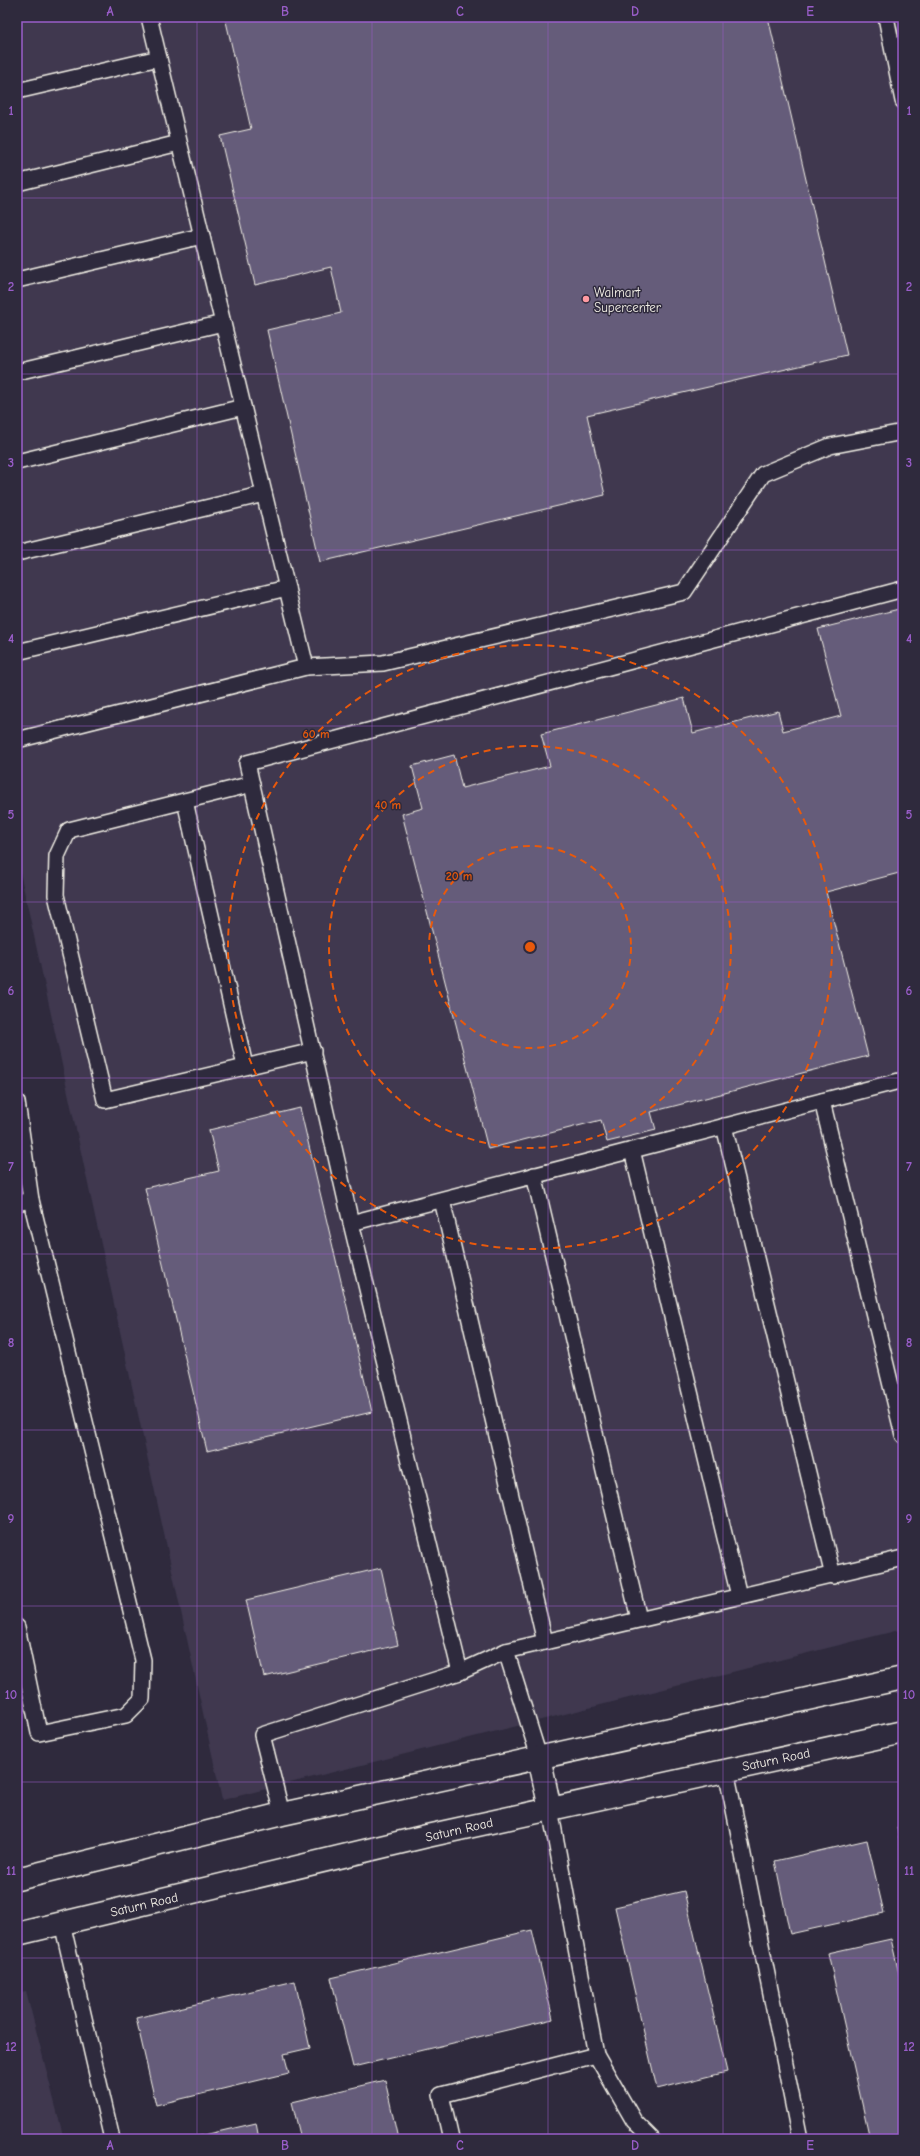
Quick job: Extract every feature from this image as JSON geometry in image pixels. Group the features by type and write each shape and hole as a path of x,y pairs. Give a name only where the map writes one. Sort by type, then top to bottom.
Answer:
{"street":[{"path":"17,1879 282,1814 903,1678"},
{"name":"Saturn Road","path":"17,1934 550,1809 903,1732"},
{"path":"539,1757 550,1809"}],"lane":[{"path":"149,17 306,668"},
{"path":"886,17 903,101"},
{"path":"17,91 159,58"},
{"path":"17,183 179,143"},
{"path":"17,280 202,236"},
{"path":"17,372 222,323"},
{"path":"17,462 243,407"},
{"path":"17,740 306,668 383,663 684,592 763,474 830,446 903,432"},
{"path":"17,553 264,494"},
{"path":"17,652 287,588"},
{"path":"460,1672 351,1223 248,763 903,589"},
{"path":"252,784 69,830 57,856 56,895 105,1100 313,1051"},
{"path":"185,801 245,1066"},
{"path":"351,1223 903,1080"},
{"path":"822,1101 903,1435"},
{"path":"17,1102 24,1202 143,1660 142,1699 126,1715 39,1733 17,1627"},
{"path":"724,1126 832,1576"},
{"path":"632,1150 739,1596"},
{"path":"534,1175 639,1619"},
{"path":"442,1200 545,1642"},
{"path":"282,1814 262,1735 460,1672 506,1651 639,1619 832,1576 903,1558"},
{"path":"506,1651 539,1757"},
{"path":"726,1770 800,2139"},
{"path":"550,1809 596,2055 634,2121 652,2139"},
{"path":"62,1923 112,2139"},
{"path":"451,2139 440,2096 596,2055"}],"shaded area":[{"path":"17,17 903,17 903,1629 222,1800 17,858"},
{"path":"26,1991 64,2139 17,2139 17,1993"}],"building":[{"name":"Walmart Supercenter","path":"225,17 768,17 847,355 587,415 605,495 320,562 267,330 341,313 331,267 255,285 220,136 251,129"},
{"path":"903,608 903,872 826,892 868,1056 651,1112 656,1130 607,1142 601,1120 488,1149 402,814 423,808 412,766 454,755 462,788 550,766 541,734 684,698 693,733 778,711 783,731 841,716 818,629"},
{"path":"300,1108 372,1412 207,1451 145,1188 219,1171 209,1130"},
{"path":"381,1568 398,1645 264,1677 246,1600"},
{"path":"903,1827 903,1856 897,1828"},
{"path":"867,1840 884,1913 790,1934 775,1861"},
{"path":"684,1891 727,2072 657,2089 615,1907"},
{"path":"532,1930 553,2019 353,2067 331,1978"},
{"path":"891,1939 903,1991 903,2139 870,2139 828,1953"},
{"path":"295,1981 310,2048 284,2054 289,2073 156,2105 136,2018"},
{"path":"385,2080 398,2139 301,2139 292,2102"},
{"path":"256,2123 259,2139 187,2139"}],"place":[{"name":"Walmart Supercenter","path":"586,299"}]}
